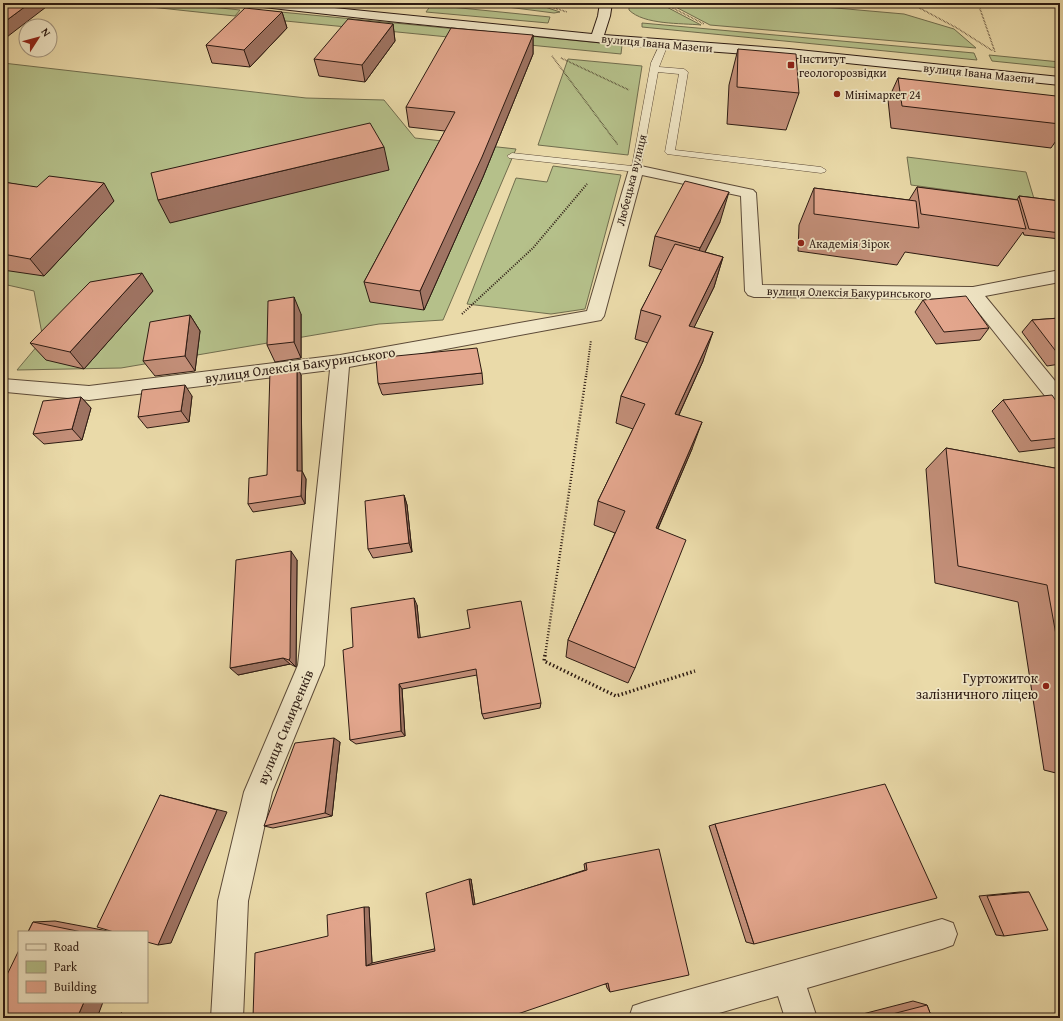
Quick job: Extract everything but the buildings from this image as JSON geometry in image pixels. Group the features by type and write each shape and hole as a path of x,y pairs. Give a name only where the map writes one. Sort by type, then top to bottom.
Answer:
{"street":[{"name":"вулиця Івана Мазепи","path":"254,3 398,19 664,44 789,53 1060,81"},
{"path":"597,38 604,16 606,3"},
{"name":"вулиця Олексія Бакуринського","path":"636,169 748,193 754,291 973,293 1060,276"},
{"name":"Любецька вулиця","path":"594,316 636,169"},
{"path":"973,293 1060,400"},
{"name":"вулиця Олексія Бакуринського","path":"3,386 6,385 89,393 340,362 594,316"},
{"name":"вулиця Симиренків","path":"227,1018 233,901 258,792 311,665 340,362"},
{"path":"645,1018 942,934"},
{"path":"787,977 801,1018"}],"lane":[{"name":"Любецька вулиця","path":"636,169 655,63 664,44"},
{"path":"654,69 684,72 670,152 821,170"},
{"path":"512,156 636,169"}],"path":[{"path":"539,3 567,12"},
{"path":"663,3 704,24"},
{"path":"910,3 957,28 996,52 978,3"},
{"path":"636,169 548,51 649,99"},
{"path":"428,346 533,248 595,176 614,167"},
{"path":"594,316 544,661 616,696 695,671"}],"green space":[{"path":"113,3 172,3 240,10 235,16"},
{"path":"476,3 533,3 560,12 554,13"},
{"path":"629,3 659,3 701,25 653,21 636,15 629,10"},
{"path":"668,3 779,3 904,14 954,29 976,48 710,25"},
{"path":"431,5 550,17 548,23 426,12"},
{"path":"270,11 622,45 621,54 255,18"},
{"path":"642,23 974,53 977,60 642,27"},
{"path":"989,55 1060,62 1060,68 992,61"},
{"path":"568,59 642,66 628,155 538,145"},
{"path":"3,63 306,98 384,100 415,138 516,149 443,320 379,324 121,368 17,370 43,339 34,291 3,284"},
{"path":"907,157 1026,172 1035,202 911,185"},
{"path":"553,166 621,175 585,309 551,314 467,304 516,178 547,182"}],"place":[{"name":"Інститут геологорозвідки","path":"791,65"},
{"name":"Мінімаркет 24","path":"837,94"},
{"name":"Академія Зірок","path":"801,243"},
{"name":"Гуртожиток залізничного ліцею","path":"1046,686"}]}
